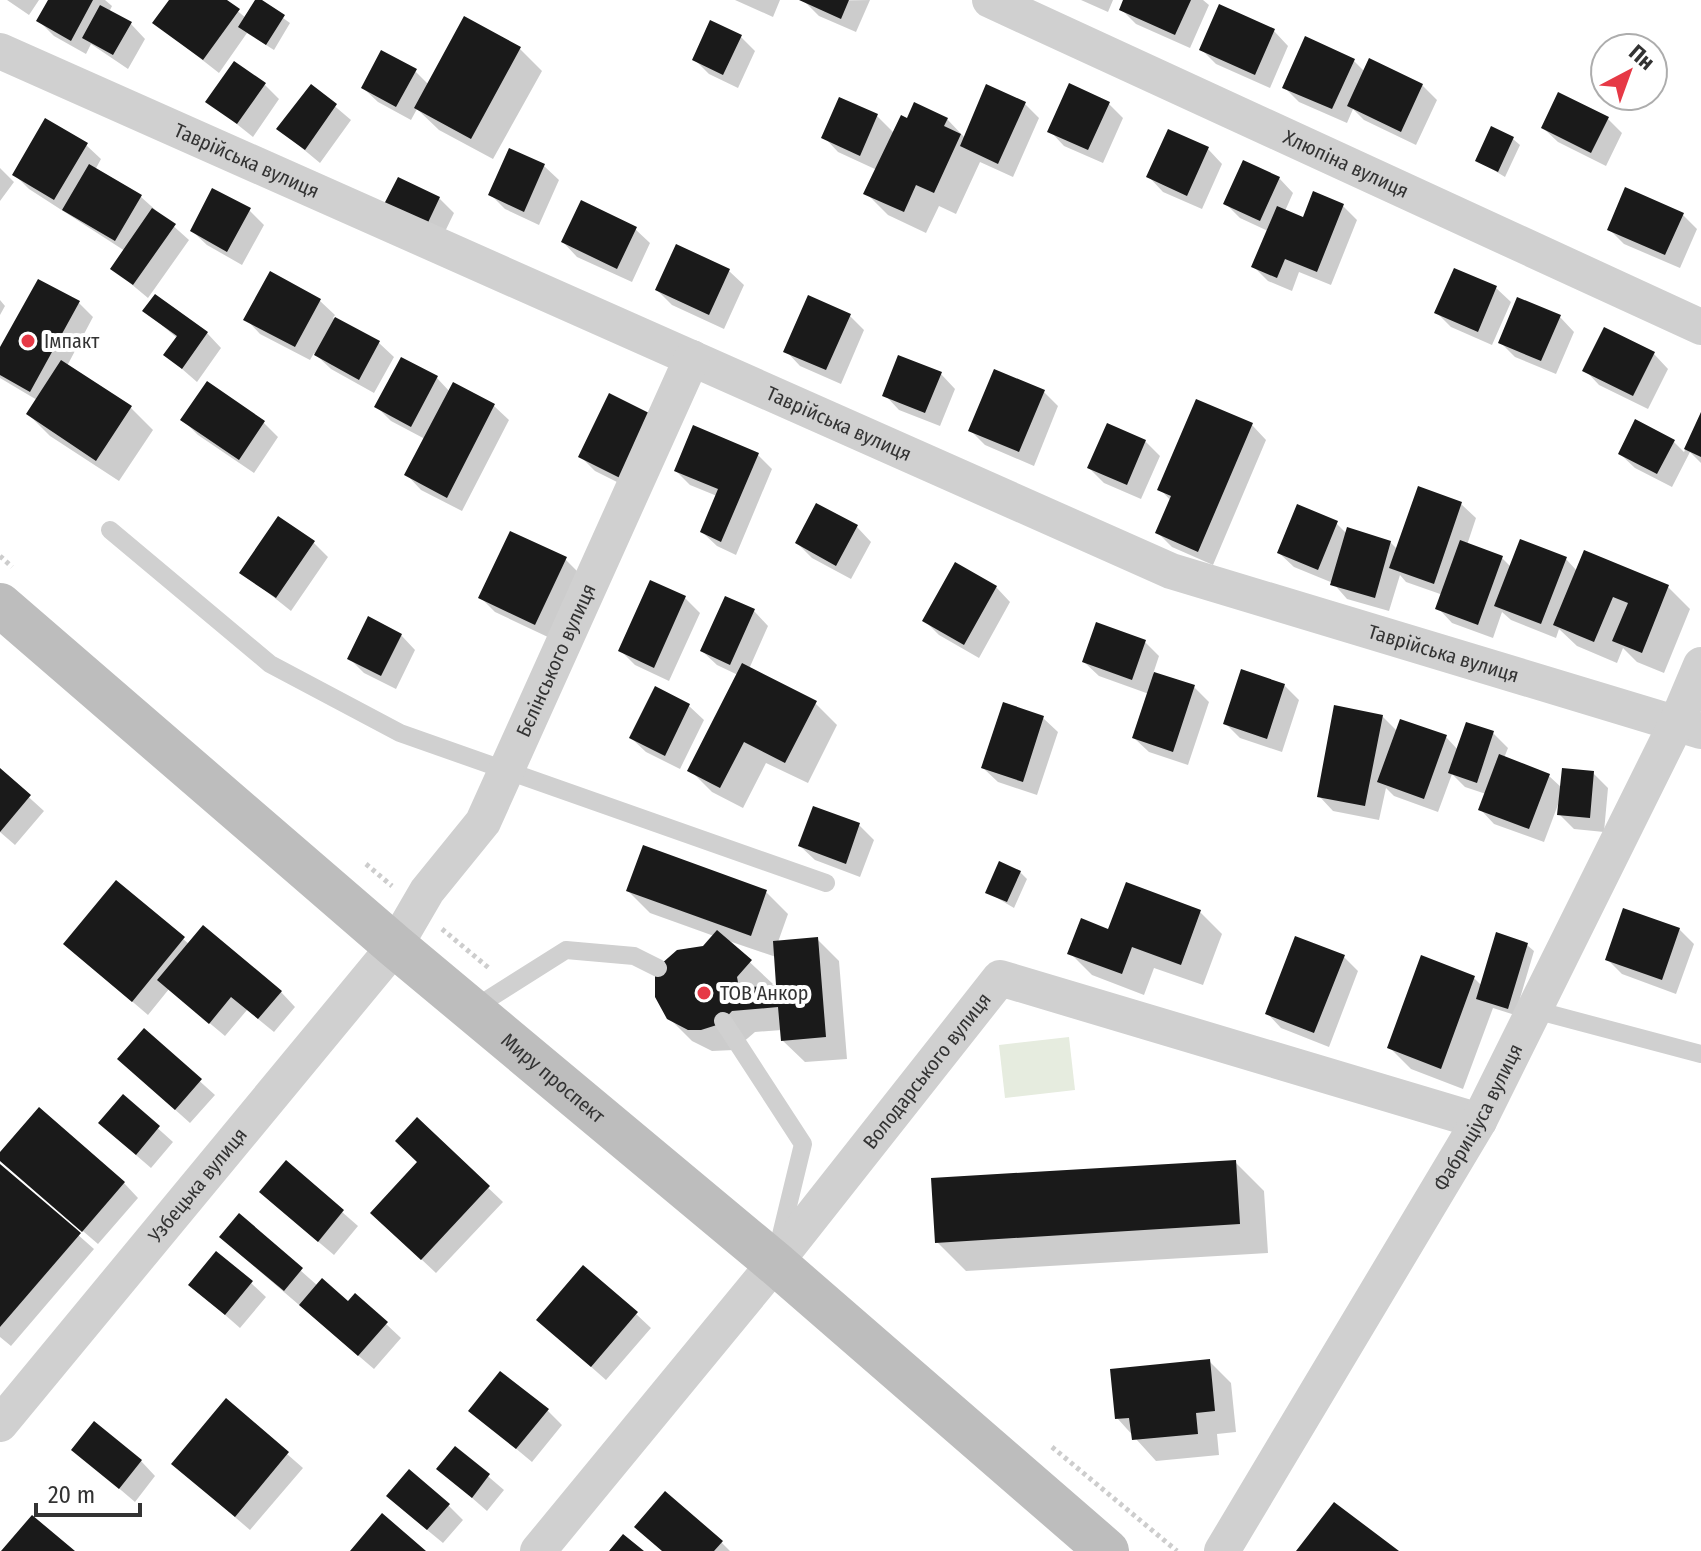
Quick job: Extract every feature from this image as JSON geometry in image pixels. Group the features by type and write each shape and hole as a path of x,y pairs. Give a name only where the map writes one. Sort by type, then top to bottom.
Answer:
{"main road":[{"name":"Миру проспект","path":"1,606 395,946 775,1263 1107,1551"}],"street":[{"name":"Хлюпіна вулиця","path":"990,0 1701,327"},
{"name":"Таврійська вулиця","path":"0,51 1171,571 1688,728"},
{"name":"Бєлінського вулиця","path":"395,946 427,891 483,822 692,358"},
{"name":"Фабриціуса вулиця","path":"1222,1551 1479,1121 1535,1010 1688,728 1701,665"},
{"name":"Узбецька вулиця","path":"0,1424 395,946"},
{"name":"Володарського вулиця","path":"538,1551 775,1263 1000,978 1479,1121"}],"lane":[{"path":"110,530 270,664 400,733 826,883"},
{"path":"471,1010 566,950 634,956 658,968"},
{"path":"1535,1010 1701,1054"},
{"path":"723,1021 803,1144 775,1263"}],"shaded area":[{"path":"1069,1037 1075,1090 1005,1098 999,1045"}],"building":[{"path":"48,0 93,0 71,41 36,21"},
{"path":"169,0 227,0 240,9 203,60 152,23"},
{"path":"255,0 262,0 285,15 266,45 238,27"},
{"path":"799,0 849,0 841,19"},
{"path":"1123,0 1191,0 1175,35 1119,10"},
{"path":"1219,4 1275,29 1255,75 1199,50"},
{"path":"100,5 132,22 113,55 82,38"},
{"path":"464,16 521,47 471,139 414,108"},
{"path":"710,20 742,35 723,75 692,60"},
{"path":"1305,36 1355,59 1332,109 1282,88"},
{"path":"381,50 417,69 396,107 361,88"},
{"path":"1369,58 1423,84 1401,132 1347,106"},
{"path":"234,61 266,83 237,124 205,102"},
{"path":"1069,83 1110,102 1088,150 1047,132"},
{"path":"311,84 337,104 305,150 276,129"},
{"path":"986,84 1026,102 998,164 960,146"},
{"path":"1558,92 1589,107 1589,112 1609,117 1591,153 1541,128"},
{"path":"839,97 878,114 860,156 821,138"},
{"path":"914,102 948,118 944,126 961,134 934,193 916,185 904,212 863,194 901,115 907,118"},
{"path":"45,118 88,143 54,200 12,175"},
{"path":"1491,126 1514,137 1498,172 1475,161"},
{"path":"1168,129 1209,147 1187,196 1146,177"},
{"path":"509,148 545,164 524,212 488,195"},
{"path":"1243,160 1280,177 1260,221 1223,204"},
{"path":"89,164 142,195 115,241 62,210"},
{"path":"398,177 440,197 424,231 381,210"},
{"path":"1625,187 1684,213 1665,255 1607,230"},
{"path":"212,188 251,208 227,252 190,231"},
{"path":"1313,191 1344,204 1317,272 1285,259 1277,278 1251,267 1277,206 1303,217"},
{"path":"581,200 637,227 617,269 561,242"},
{"path":"152,208 176,224 133,285 110,269"},
{"path":"676,244 730,269 709,315 655,290"},
{"path":"1454,268 1497,286 1478,332 1434,313"},
{"path":"270,271 321,299 295,347 243,320"},
{"path":"38,279 80,301 30,392 0,375 0,347"},
{"path":"155,294 208,332 182,369 163,355 177,336 142,311"},
{"path":"808,295 851,314 826,370 783,352"},
{"path":"1517,297 1561,315 1541,361 1498,343"},
{"path":"335,317 380,341 359,380 314,355"},
{"path":"1604,327 1655,352 1633,396 1582,371"},
{"path":"898,355 942,372 925,413 882,396"},
{"path":"401,357 438,376 411,427 374,407"},
{"path":"61,360 132,406 96,461 26,414"},
{"path":"994,369 1045,390 1019,452 968,431"},
{"path":"207,381 265,421 239,460 180,420"},
{"path":"453,382 495,404 447,498 404,475"},
{"path":"609,393 653,415 622,479 578,457"},
{"path":"1196,399 1253,423 1198,552 1155,533 1171,496 1157,490"},
{"path":"1701,412 1701,457 1684,449"},
{"path":"1635,419 1675,440 1657,474 1618,454"},
{"path":"1107,423 1146,440 1127,485 1087,468"},
{"path":"693,425 759,453 721,542 700,532 718,489 674,471"},
{"path":"1418,486 1462,502 1434,584 1389,568"},
{"path":"816,503 858,525 836,566 795,543"},
{"path":"1297,504 1338,521 1318,570 1277,553"},
{"path":"278,516 315,541 276,598 239,573"},
{"path":"1347,527 1391,541 1375,598 1330,585"},
{"path":"510,531 567,557 535,625 478,598"},
{"path":"1520,539 1567,557 1541,624 1494,606"},
{"path":"1460,540 1503,556 1478,625 1435,609"},
{"path":"1584,550 1669,585 1642,653 1612,641 1628,603 1613,597 1594,642 1553,625"},
{"path":"955,562 997,586 964,645 922,621"},
{"path":"650,580 686,596 654,668 618,651"},
{"path":"725,596 755,609 730,665 700,651"},
{"path":"368,616 402,634 381,676 347,659"},
{"path":"1096,622 1146,640 1132,680 1082,662"},
{"path":"742,663 817,701 785,763 744,742 720,788 687,771"},
{"path":"1241,669 1285,684 1267,739 1223,724"},
{"path":"1154,672 1195,685 1173,752 1132,738"},
{"path":"655,686 690,704 665,756 629,738"},
{"path":"1003,702 1044,716 1023,782 981,768"},
{"path":"1334,705 1383,715 1365,806 1317,797"},
{"path":"1400,719 1447,735 1424,799 1377,782"},
{"path":"1466,722 1494,731 1477,783 1448,773"},
{"path":"1499,754 1550,774 1529,829 1478,810"},
{"path":"0,768 31,795 0,832"},
{"path":"1562,768 1594,771 1590,818 1557,815"},
{"path":"813,806 860,823 846,864 798,846"},
{"path":"643,845 767,890 751,936 626,891"},
{"path":"999,861 1021,871 1007,902 985,893"},
{"path":"116,880 185,937 132,1002 63,944"},
{"path":"1126,882 1201,910 1181,965 1132,947 1122,974 1067,954 1081,918 1108,929"},
{"path":"1623,908 1680,928 1662,980 1605,960"},
{"path":"203,925 282,991 258,1019 231,997 209,1024 157,980"},
{"path":"717,930 752,960 737,977 739,988 776,985 773,941 818,937 826,1037 781,1041 778,1007 732,1011 720,1024 701,1030 688,1030 667,1019 655,997 655,975 660,965 677,950 703,946"},
{"path":"1496,932 1528,943 1508,1009 1476,999"},
{"path":"1295,936 1345,955 1314,1033 1265,1014"},
{"path":"1421,955 1475,976 1441,1069 1387,1048"},
{"path":"144,1028 202,1079 175,1110 117,1059"},
{"path":"123,1094 160,1126 136,1155 98,1123"},
{"path":"39,1107 125,1182 82,1232 0,1161 0,1152"},
{"path":"417,1117 490,1186 421,1260 370,1213 417,1162 395,1141"},
{"path":"286,1160 344,1210 318,1242 259,1192"},
{"path":"1236,1160 1240,1224 935,1243 931,1178"},
{"path":"0,1164 81,1233 0,1327"},
{"path":"239,1213 303,1268 284,1291 219,1237"},
{"path":"216,1251 253,1281 225,1315 188,1285"},
{"path":"583,1265 638,1312 591,1367 536,1320"},
{"path":"322,1278 348,1301 355,1293 388,1322 358,1356 299,1305"},
{"path":"1210,1359 1215,1411 1196,1413 1198,1434 1132,1440 1129,1418 1115,1419 1110,1369"},
{"path":"500,1371 549,1409 516,1449 468,1411"},
{"path":"226,1398 289,1452 235,1517 171,1464"},
{"path":"94,1421 142,1460 119,1489 71,1450"},
{"path":"455,1446 490,1474 472,1498 436,1469"},
{"path":"409,1469 450,1504 427,1530 386,1496"},
{"path":"665,1491 723,1541 714,1551 662,1551 634,1527"},
{"path":"1334,1502 1399,1551 1296,1551"},
{"path":"382,1513 426,1551 350,1551"},
{"path":"32,1515 75,1551 1,1551"},
{"path":"623,1534 644,1551 609,1551"}],"place":[{"name":"Iмпакт","path":"28,341"},
{"name":"ТОВ Анкор","path":"704,993"}]}
